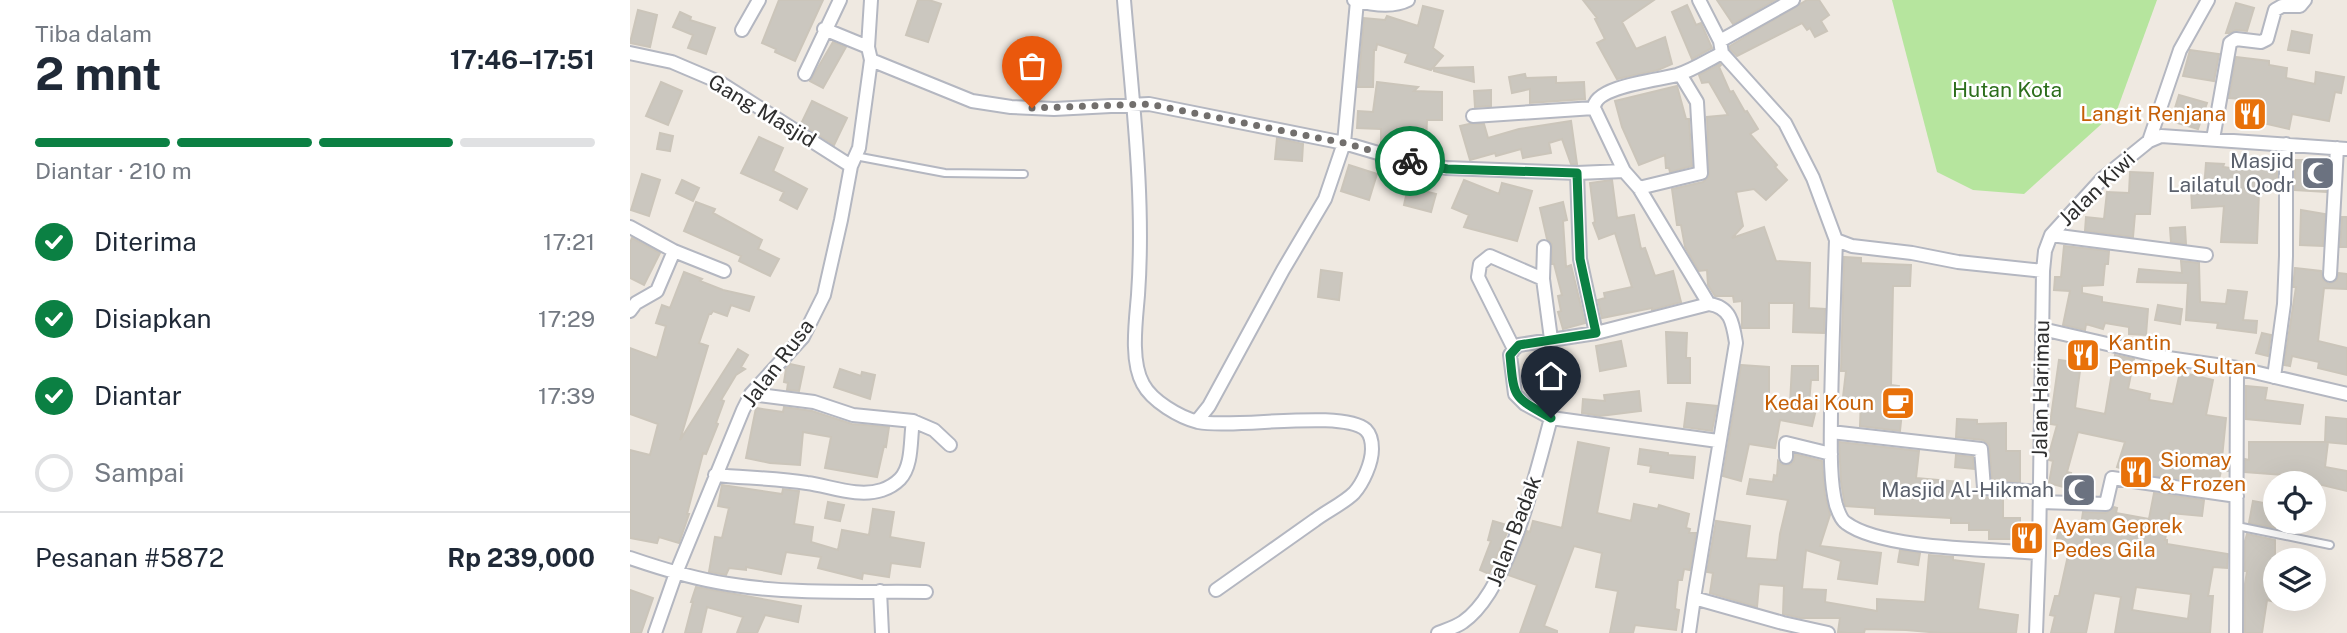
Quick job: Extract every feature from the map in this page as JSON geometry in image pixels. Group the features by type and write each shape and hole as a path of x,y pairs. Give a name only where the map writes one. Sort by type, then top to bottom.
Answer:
{"street":[{"path":"742,30 759,0"},
{"path":"805,74 840,0"},
{"name":"Jalan Rusa","path":"655,633 715,475 751,394 803,337 824,295 853,161 859,148 869,53 871,0"},
{"path":"1124,0 1141,247 1135,329 1139,374 1143,384 1157,400 1177,413 1197,421 1225,425 1318,419 1358,426 1367,430 1372,441 1372,456 1354,492 1216,590"},
{"path":"1197,421 1209,406 1325,199 1344,143 1355,1 1401,4 1408,0"},
{"path":"1699,0 1721,47 1785,123 1814,178 1836,240 1831,454 1836,504 1846,523 1882,538 1910,544 2039,553"},
{"path":"1709,304 1639,188 1624,171 1594,107 1596,99 1612,90 1680,74 1793,0"},
{"path":"2149,141 2180,50 2208,0"},
{"path":"2213,139 2230,43 2236,39 2261,42 2267,39 2275,10 2282,6 2300,6 2305,0"},
{"path":"824,29 972,101 1011,107 1054,108 1149,104 1344,143 1402,160 1447,169 1577,173 1624,171"},
{"name":"Gang Masjid","path":"630,53 672,62 719,82 853,161"},
{"path":"1639,188 1701,173 1696,102 1680,74"},
{"path":"1473,116 1594,107"},
{"name":"Jalan Kiwi","path":"2043,271 2045,251 2051,235 2102,179 2149,141 2161,136 2342,148"},
{"path":"2274,377 2284,304 2286,144"},
{"path":"2330,275 2342,148"},
{"path":"1577,173 1580,259 1596,333"},
{"path":"630,227 674,251 724,271"},
{"path":"2051,235 2206,256"},
{"path":"1836,240 1852,246 1958,262 2043,271"},
{"path":"1544,247 1543,279 1551,339"},
{"path":"631,309 657,291 674,251"},
{"path":"1516,347 1478,277 1480,264 1490,257 1543,279"},
{"name":"Jalan Harimau","path":"2036,633 2043,271"},
{"path":"1689,633 1736,343 1732,321 1727,312 1717,305 1709,304 1596,333 1516,347 1510,355 1515,394 1525,404 1551,418 1718,441"},
{"path":"2042,329 2168,358 2237,369 2347,394"},
{"path":"2236,633 2237,369"},
{"path":"751,394 814,402 853,415 913,421 934,430 950,445"},
{"name":"Jalan Badak","path":"1438,633 1463,622 1490,593 1533,492 1551,418"},
{"path":"715,475 807,482 855,492 882,490 900,479 907,468 913,421"},
{"path":"1831,432 1981,449 1984,488 2040,497 2106,504 2112,478 2237,496"},
{"path":"1786,457 1786,443 1831,454"},
{"path":"630,558 676,573 729,584 817,592 926,592"},
{"path":"880,591 882,633"},
{"path":"1694,598 1828,633"}],"lane":[{"path":"853,161 945,173 1024,174"},
{"path":"2237,526 2330,545"}],"green space":[{"name":"Hutan Kota","path":"1892,0 2157,0 2117,110 2024,194 1973,190 1937,172"}],"building":[{"path":"779,0 823,0 795,61 762,43"},
{"path":"918,0 941,4 928,42 906,35"},
{"path":"1583,0 1654,0 1622,22 1636,49 1665,37 1672,64 1658,70 1617,79 1597,43 1605,39 1595,19 1597,18"},
{"path":"1717,0 1775,0 1733,24"},
{"path":"1807,0 1819,0 1829,15 1821,21 1827,31 1815,37 1810,28 1807,30 1802,23 1737,56 1730,49 1730,46"},
{"path":"2236,3 2254,8 2247,31 2226,33"},
{"path":"1687,5 1696,25 1701,23 1712,48 1692,59 1672,12"},
{"path":"1423,6 1443,11 1433,48 1443,56 1431,70 1405,62 1408,54 1377,44 1374,50 1373,87 1358,87 1364,18 1385,20 1387,16 1418,26"},
{"path":"638,10 657,15 650,47 630,43"},
{"path":"680,12 691,17 690,20 715,28 706,54 688,48 693,35 673,27"},
{"path":"2292,31 2312,35 2309,53 2288,50"},
{"path":"833,42 846,47 823,88 810,81"},
{"path":"2190,50 2219,54 2214,81 2183,76"},
{"path":"2236,57 2269,61 2269,65 2287,68 2286,78 2315,84 2316,72 2344,77 2341,93 2335,92 2329,121 2292,114 2289,129 2267,124 2267,121 2241,117 2244,99 2229,98"},
{"path":"1720,64 1730,92 1733,91 1758,129 1750,134 1787,180 1766,200 1754,189 1736,192 1743,226 1732,238 1764,227 1776,261 1810,263 1809,308 1825,309 1824,333 1793,332 1794,303 1769,303 1769,328 1742,328 1742,301 1734,302 1733,296 1715,296 1708,285 1707,270 1699,271 1685,247 1681,225 1677,225 1672,189 1703,182 1709,176 1707,117 1728,115 1709,82 1702,83 1699,75"},
{"path":"1473,67 1474,82 1434,71 1434,68"},
{"path":"1525,74 1526,78 1556,77 1556,83 1584,82 1585,99 1530,103 1530,89 1512,93 1509,77"},
{"path":"661,82 682,91 668,125 646,116"},
{"path":"1377,82 1418,87 1414,91 1442,92 1442,120 1427,120 1426,143 1398,141 1398,147 1381,143 1381,129 1357,128 1358,111 1373,112"},
{"path":"1677,86 1686,119 1689,119 1692,166 1670,172 1669,168 1666,168 1665,155 1639,165 1622,127 1615,101"},
{"path":"1491,90 1491,106 1475,107 1474,91"},
{"path":"2179,95 2207,103 2198,129 2171,121"},
{"path":"812,101 847,118 834,145 801,124"},
{"path":"1571,121 1577,164 1571,164 1562,139 1549,143 1551,153 1523,158 1521,149 1470,160 1460,126 1484,124 1488,138 1519,129"},
{"path":"660,133 673,136 670,151 657,149"},
{"path":"759,137 783,148 773,171 807,189 797,209 780,200 784,192 741,173"},
{"path":"1277,138 1303,144 1302,161 1275,159"},
{"path":"2277,160 2277,189 2266,189 2266,193 2259,193 2257,243 2221,242 2224,206 2192,208 2191,189 2204,189 2206,163 2224,164 2223,167 2238,169 2266,168 2266,161"},
{"path":"2295,160 2322,165 2322,170 2327,170 2326,192 2295,190"},
{"path":"1349,165 1377,174 1369,200 1341,191"},
{"path":"2130,172 2153,173 2150,214 2135,214 2133,237 2085,231 2086,217 2104,219 2107,192 2129,193"},
{"path":"642,174 660,180 649,216 631,210"},
{"path":"682,180 699,188 693,201 676,193"},
{"path":"1464,180 1499,194 1502,183 1532,191 1517,241 1464,227 1469,215 1452,208"},
{"path":"1612,180 1617,218 1634,215 1641,249 1645,248 1655,276 1673,271 1681,302 1602,318 1598,300 1605,298 1604,293 1632,287 1615,233 1599,239 1593,223 1590,183"},
{"path":"1408,187 1436,194 1431,212 1404,205"},
{"path":"696,202 715,209 713,213 762,240 758,249 779,259 770,276 739,261 741,256 684,231"},
{"path":"1563,202 1567,220 1563,221 1566,267 1571,265 1585,323 1563,329 1558,312 1561,311 1558,296 1562,295 1552,264 1552,244 1547,239 1540,208"},
{"path":"2301,210 2325,214 2323,246 2300,245"},
{"path":"2342,217 2347,217 2347,247 2340,247"},
{"path":"2185,227 2186,244 2171,242 2170,228"},
{"path":"632,238 660,253 644,285 630,278"},
{"path":"2064,246 2109,251 2103,285 2082,286 2082,293 2102,297 2102,302 2148,309 2146,335 2129,334 2129,327 2105,323 2103,329 2086,324 2085,330 2063,325 2070,291 2054,290 2055,277 2061,277"},
{"path":"1844,257 1861,258 1861,263 1911,265 1910,286 1893,286 1891,385 1899,386 1897,412 1902,412 1900,431 1860,426 1861,399 1843,397 1846,371 1841,371"},
{"path":"2181,261 2199,263 2200,302 2226,304 2228,290 2247,292 2243,320 2257,321 2256,333 2217,328 2218,323 2186,320 2188,283 2137,282 2139,269 2182,273"},
{"path":"2295,268 2321,271 2323,280 2329,284 2337,280 2339,273 2347,274 2347,289 2324,288 2318,341 2347,348 2347,375 2318,368 2319,362 2292,356 2290,366 2284,365 2296,287 2293,287"},
{"path":"1321,270 1342,273 1339,300 1318,297"},
{"path":"684,272 723,290 754,297 749,311 731,305 727,316 713,311 709,314 699,343 708,346 680,440 738,349 748,355 741,367 745,369 736,375 721,400 724,401 716,423 718,424 706,454 703,453 689,514 679,543 659,537 657,543 630,538 630,450 650,455 658,424 630,414 630,348 657,358 666,326 656,323 662,305 670,308"},
{"path":"2158,305 2182,309 2180,324 2155,320"},
{"path":"1666,332 1687,333 1686,358 1690,358 1690,383 1668,383"},
{"path":"2262,333 2271,335 2268,356 2256,353"},
{"path":"1621,341 1626,366 1600,371 1596,346"},
{"path":"2115,355 2134,359 2128,389 2150,394 2149,400 2173,404 2180,372 2213,380 2206,415 2226,418 2222,458 2228,458 2228,471 2221,471 2218,484 2136,473 2117,467 2125,442 2078,432 2067,472 2071,473 2067,488 2049,483 2053,461 2049,460 2049,454 2057,425 2050,424 2059,360 2081,363 2075,408 2105,414"},
{"path":"790,364 804,367 799,391 787,390 788,383 784,382 786,369"},
{"path":"1741,365 1769,367 1769,404 1790,404 1792,366 1818,366 1818,380 1811,380 1809,404 1817,405 1812,426 1780,420 1775,448 1749,444 1741,481 1723,476"},
{"path":"840,369 861,376 862,372 875,375 870,399 834,387"},
{"path":"2246,386 2267,388 2265,400 2303,405 2300,424 2246,419"},
{"path":"1639,391 1641,411 1600,416 1582,413 1583,399 1605,401 1604,395"},
{"path":"1687,403 1717,406 1712,431 1684,427"},
{"path":"784,407 812,411 852,424 889,427 877,477 825,468 831,437 803,432 800,465 746,458 756,408 783,412"},
{"path":"2326,417 2347,419 2347,444 2325,442"},
{"path":"1957,419 1977,420 1977,424 2006,423 2006,451 2020,451 2020,482 1992,480 1989,445 1983,440 1956,437"},
{"path":"1578,442 1609,448 1597,513 1631,521 1634,504 1658,509 1659,505 1689,514 1686,528 1690,529 1689,533 1696,533 1690,570 1684,569 1682,580 1678,580 1675,609 1679,610 1676,630 1635,625 1633,633 1610,633 1618,591 1596,587 1602,553 1574,546 1544,626 1557,633 1520,633 1537,585 1508,575 1533,521 1562,528"},
{"path":"1839,442 1919,451 1916,478 1960,482 1960,494 2003,498 2003,518 2020,518 2020,539 1989,539 1989,530 1969,530 1969,523 1951,523 1951,518 1875,514 1875,508 1845,506"},
{"path":"2249,442 2328,442 2325,467 2347,471 2347,491 2326,486 2326,471 2245,472 2245,459 2249,460"},
{"path":"1640,449 1695,457 1693,478 1650,472 1651,466 1638,464"},
{"path":"1795,454 1822,461 1830,515 1820,546 1881,553 1877,584 1838,579 1841,561 1806,550 1802,589 1826,590 1825,602 1877,611 1877,599 1925,602 1929,555 1953,557 1953,560 1984,564 1978,609 2018,615 2016,633 1865,629 1864,633 1838,632 1840,618 1800,618 1783,614 1784,586 1759,584 1757,607 1710,593 1713,573 1707,572 1716,521 1750,526 1746,558 1777,560 1788,500 1747,494 1750,479 1773,482 1774,475 1777,476 1778,461 1782,465 1790,465"},
{"path":"1956,455 1973,457 1974,469 1955,467"},
{"path":"722,485 782,494 783,489 799,491 794,524 813,527 811,542 838,550 842,530 869,535 873,509 894,512 890,537 924,543 920,567 891,563 889,577 863,573 862,579 818,568 821,557 786,552 781,574 746,567 746,570 729,568 726,575 709,572 715,537 722,538 729,508 718,506"},
{"path":"2154,493 2204,500 2202,516 2170,513 2165,540 2167,544 2228,554 2227,568 2213,567 2208,596 2213,596 2210,633 2115,633 2121,597 2094,593 2086,633 2051,633 2055,616 2050,615 2055,596 2059,596 2069,551 2055,549 2059,529 2080,532 2083,512 2106,513 2114,507 2117,508 2116,513 2149,519","holes":["2136,587 2191,594 2188,619 2132,610"]},
{"path":"2253,501 2263,503 2263,526 2249,523"},
{"path":"828,502 844,505 840,521 825,518"},
{"path":"1493,521 1510,526 1489,574 1480,570 1491,541 1488,540"},
{"path":"2247,534 2275,540 2275,548 2263,548 2263,611 2265,611 2262,633 2245,633"},
{"path":"1900,550 1920,553 1918,565 1898,562"},
{"path":"696,587 801,606 798,622 765,615 757,633 737,633 743,617 707,607 701,633 685,633"},
{"path":"630,590 653,598 641,633 630,633"}],"way so far":[{"path":"1032,108 1149,104 1344,143 1410,161"}],"place":[{"name":"Langit Renjana","path":"2250,114"},
{"name":"Masjid Lailatul Qodr","path":"2318,173"},
{"name":"Kantin Pempek Sultan","path":"2083,355"},
{"name":"Kedai Koun","path":"1898,403"},
{"name":"Siomay & Frozen","path":"2136,472"},
{"name":"Masjid Al-Hikmah","path":"2079,490"},
{"name":"Ayam Geprek Pedes Gila","path":"2027,538"}],"route":[{"path":"1410,161 1447,169 1577,173 1580,259 1596,333 1519,345 1510,355 1513,387 1518,399 1551,418"}]}
